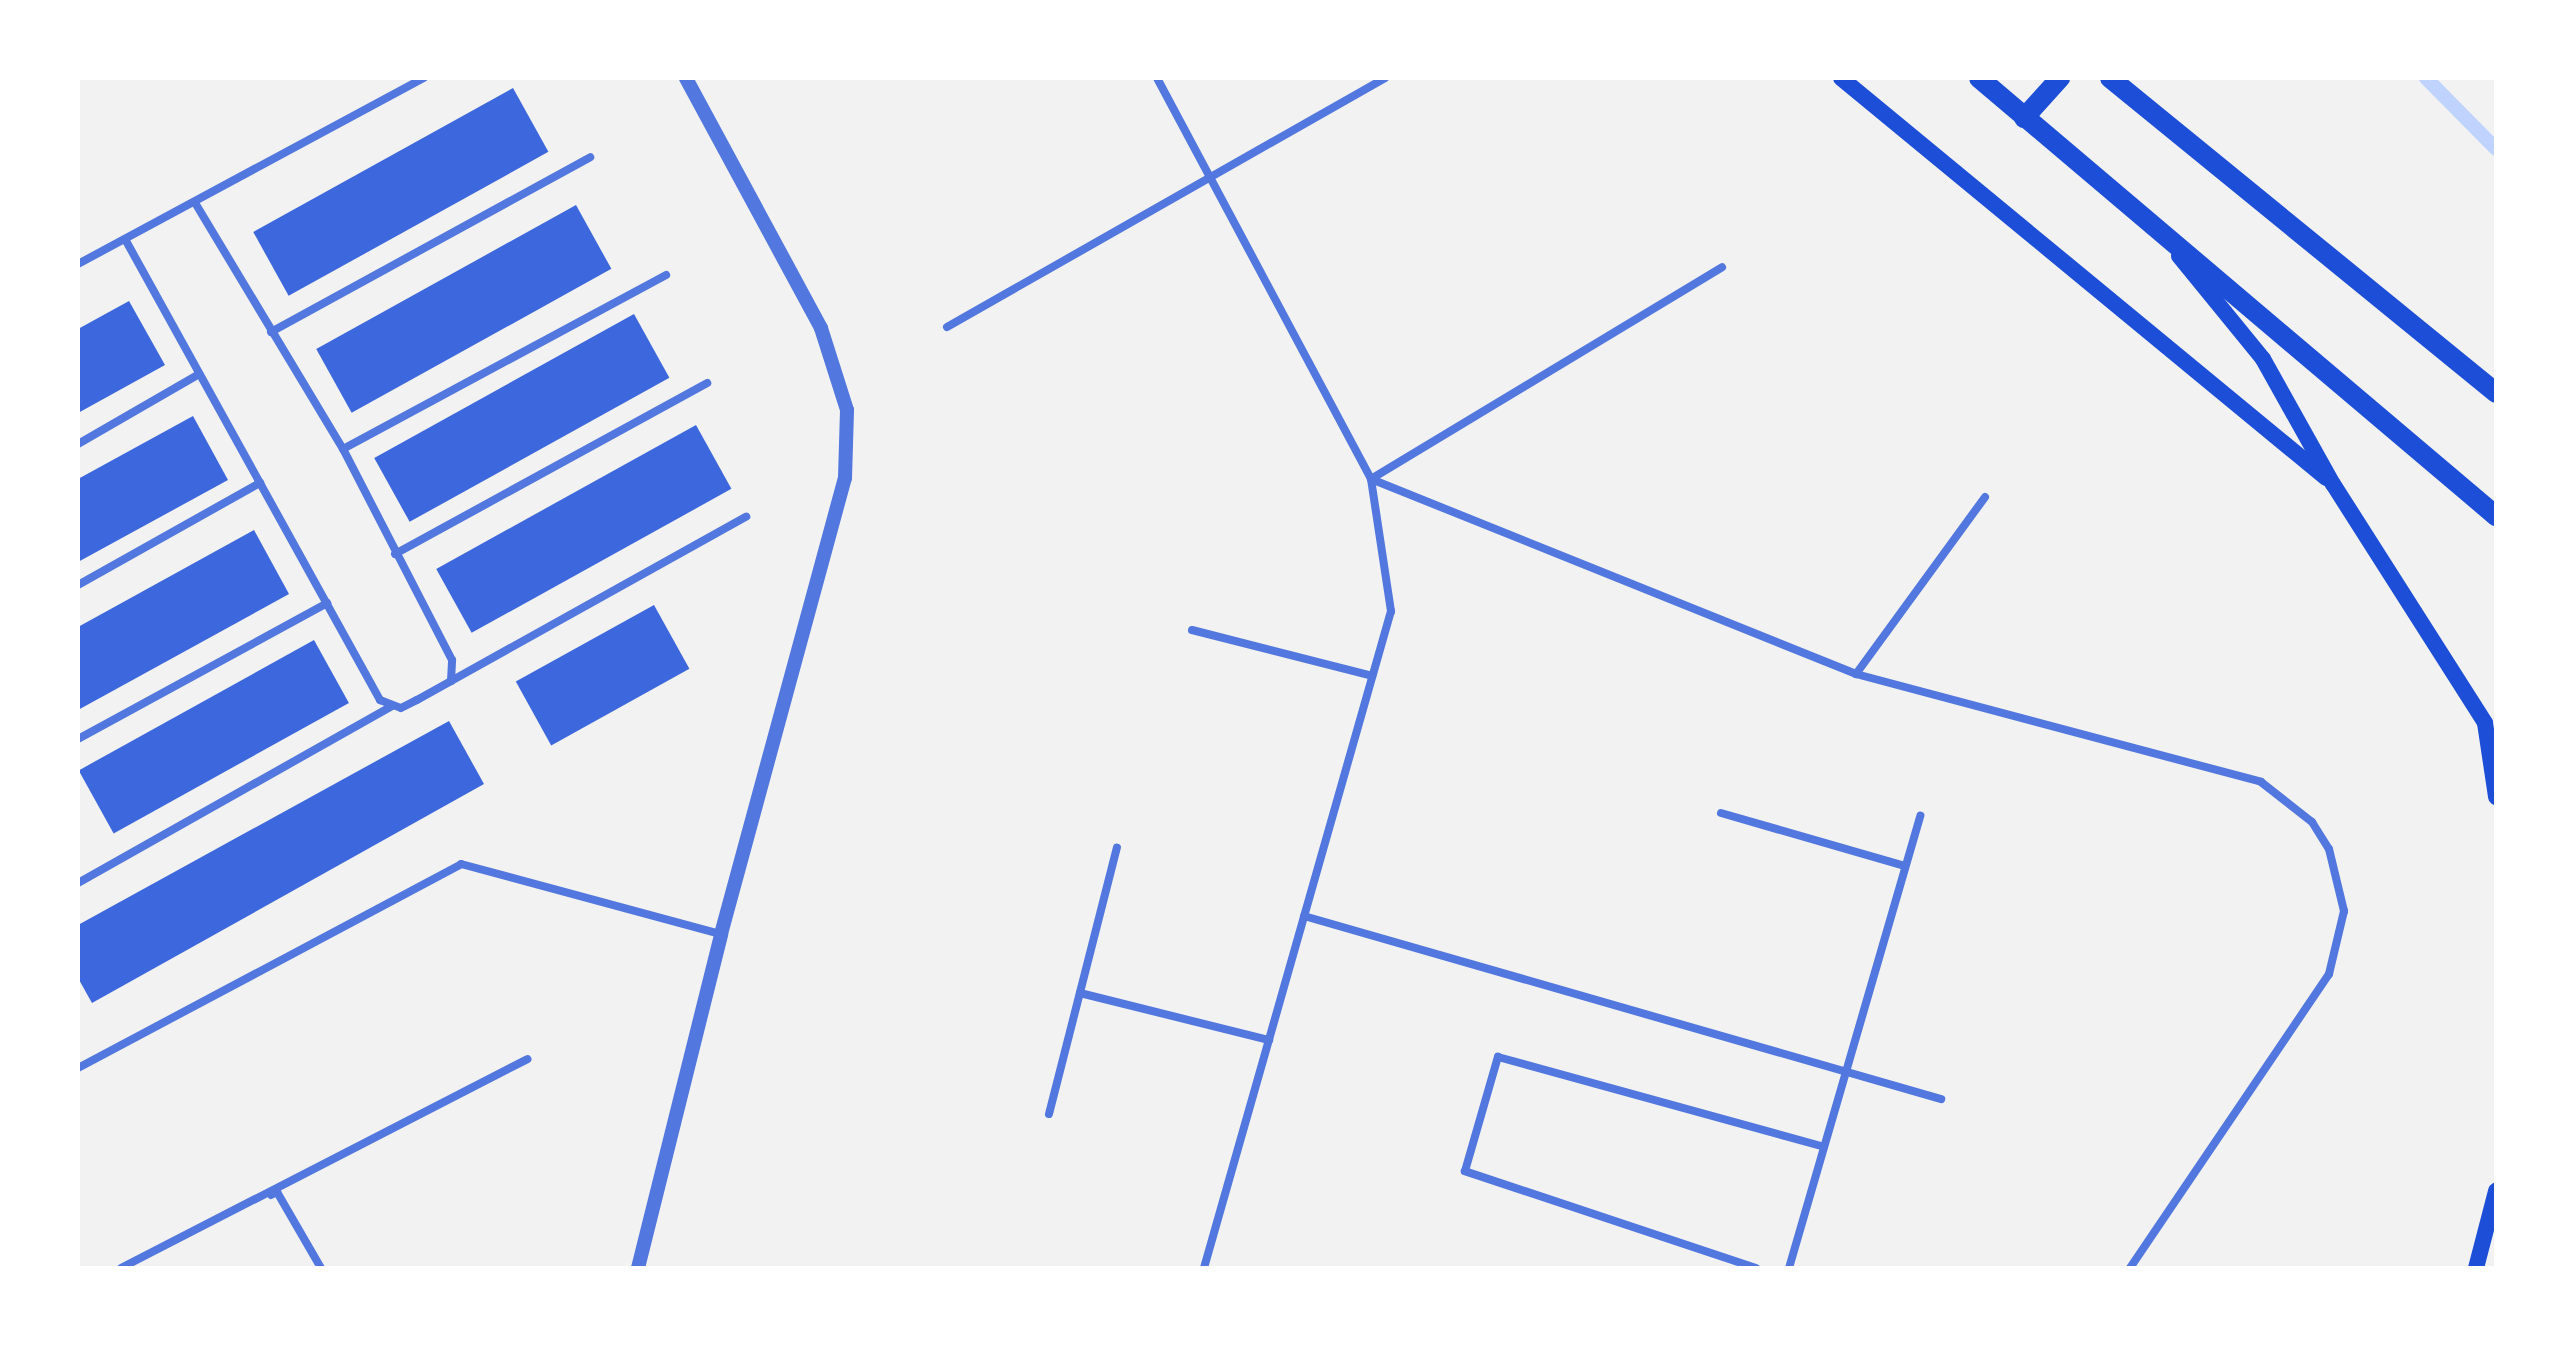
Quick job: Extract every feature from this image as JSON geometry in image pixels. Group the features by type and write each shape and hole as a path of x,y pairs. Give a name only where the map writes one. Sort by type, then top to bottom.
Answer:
{"main road":[{"path":"1841,78 2333,484"},
{"path":"1979,78 2165,239 2496,516"},
{"path":"2024,118 2060,78"},
{"path":"2110,78 2496,393"},
{"path":"2165,239 2263,359 2333,484 2485,723 2496,797"},
{"path":"2476,1268 2496,1191"}],"street":[{"path":"78,264 424,78"},
{"path":"638,1268 721,934 845,478 847,410 821,328 686,78"},
{"path":"1157,78 1371,479 1391,611 1204,1268"},
{"path":"947,327 1385,78"},
{"path":"271,332 590,157"},
{"path":"195,203 343,449 452,660 451,681"},
{"path":"125,239 380,700 392,706 401,708 746,517"},
{"path":"1371,479 1722,267"},
{"path":"343,449 666,275"},
{"path":"78,444 199,374"},
{"path":"395,554 707,383"},
{"path":"1371,479 1856,674 2261,782 2312,822 2329,849 2344,911 2329,974 2130,1268"},
{"path":"78,585 260,483"},
{"path":"1856,674 1985,497"},
{"path":"78,739 327,603"},
{"path":"1192,630 1372,676"},
{"path":"78,883 392,706"},
{"path":"1721,813 1905,866"},
{"path":"1789,1268 1920,816"},
{"path":"1049,1114 1117,848"},
{"path":"78,1068 461,864 721,934"},
{"path":"1304,916 1941,1099"},
{"path":"1080,993 1269,1040"},
{"path":"1756,1268 1465,1171 1498,1057 1824,1147"},
{"path":"121,1268 527,1059"},
{"path":"121,1268 277,1192 321,1268"}],"building":[{"path":"513,88 548,152 289,296 253,232"},
{"path":"576,205 611,269 352,413 316,349"},
{"path":"129,301 165,365 78,413 78,329"},
{"path":"634,314 669,378 410,522 374,458"},
{"path":"193,416 228,480 78,562 78,479"},
{"path":"696,425 731,489 472,633 436,569"},
{"path":"254,530 289,594 78,710 78,627"},
{"path":"654,605 689,669 551,745 516,682"},
{"path":"314,640 349,703 114,833 79,770"},
{"path":"449,721 484,784 92,1003 78,978 78,925"}],"waterway":[{"path":"2426,78 2496,149"}]}
